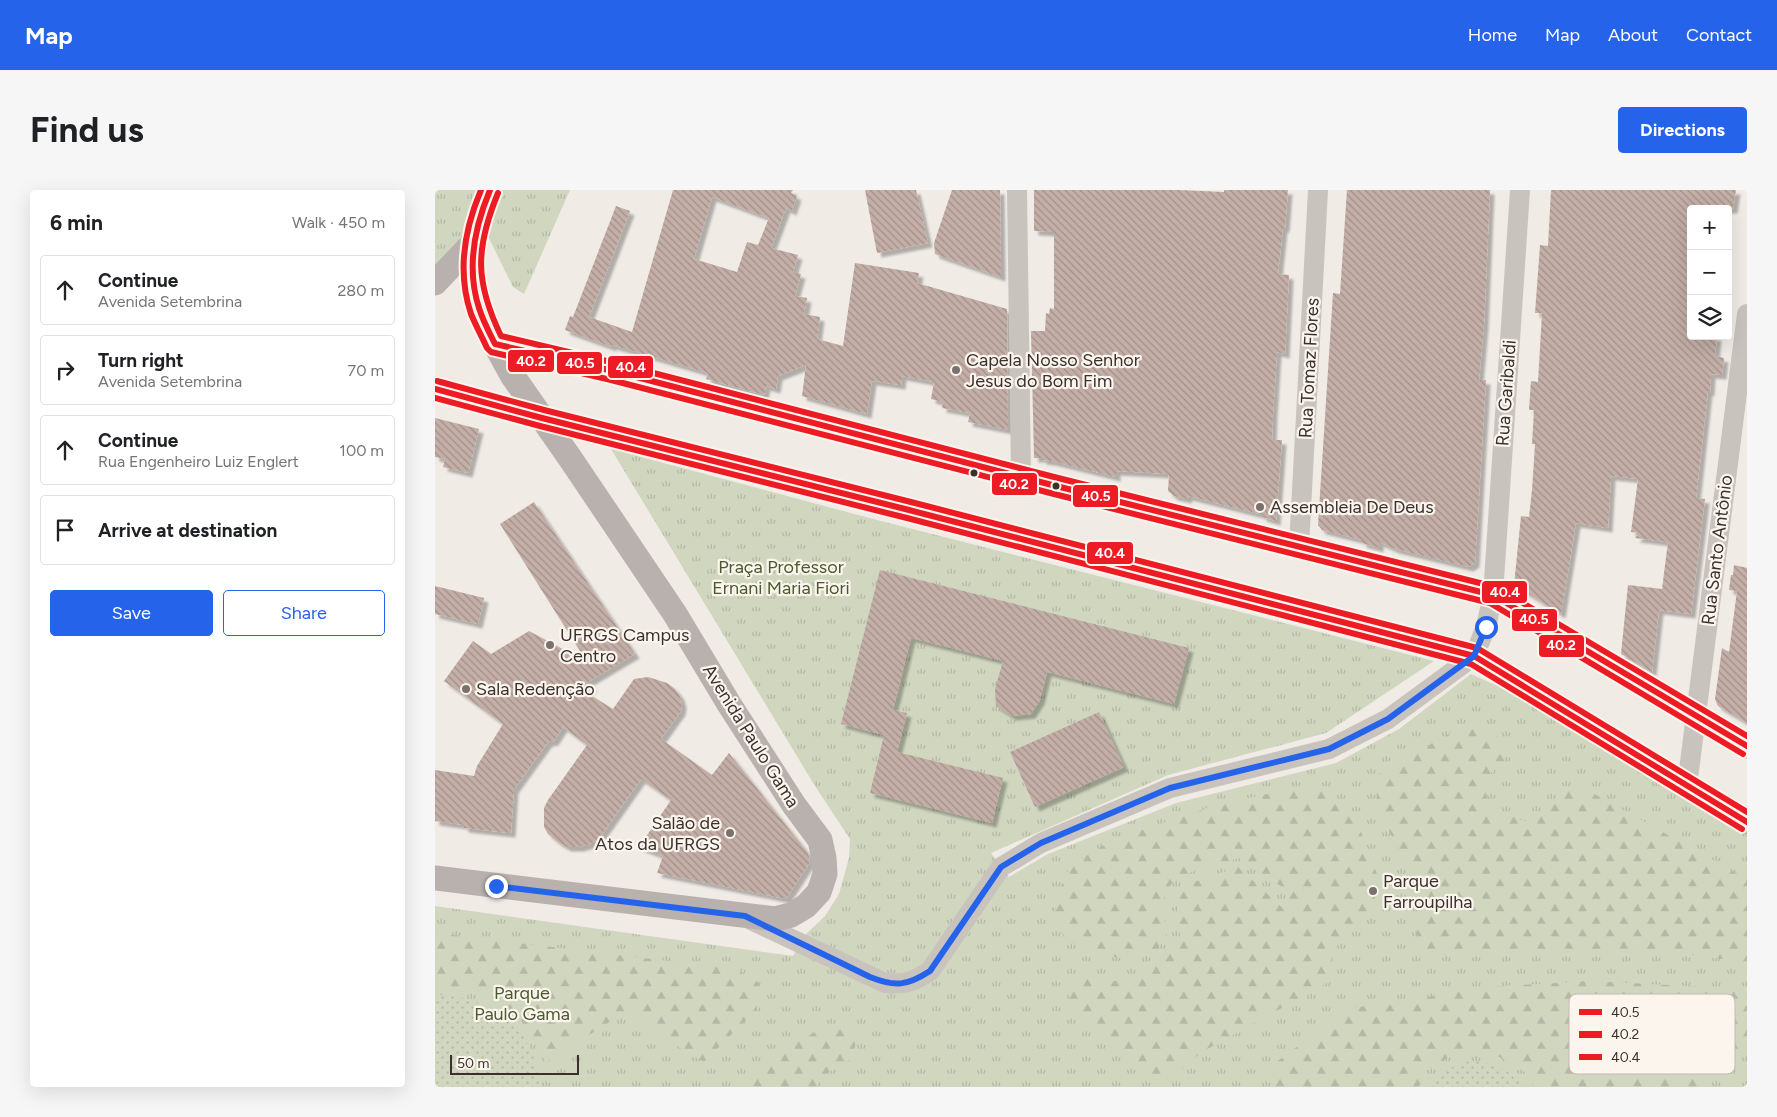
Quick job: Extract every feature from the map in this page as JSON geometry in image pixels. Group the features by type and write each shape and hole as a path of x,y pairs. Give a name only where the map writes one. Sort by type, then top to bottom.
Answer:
{"main road":[{"path":"435,283 472,244 490,190"},
{"name":"Avenida Paulo Gama","path":"435,878 775,919 791,915 806,906 819,892 825,874 820,840 794,805 729,704 675,614 511,375 479,309 472,276 472,244"},
{"path":"495,344 613,371 1493,595 1747,746"},
{"path":"435,389 1474,656 1747,822"},
{"path":"588,485 584,456 591,430"}],"street":[{"path":"1017,190 1021,476"},
{"name":"Rua Tomaz Flores","path":"1299,547 1318,190"},
{"name":"Rua Garibaldi","path":"1474,656 1486,627 1493,595 1520,190"},
{"name":"Rua Santo Antônio","path":"1687,786 1747,314"},
{"path":"745,916 885,983 901,985 916,980 930,971 1001,867 1041,843 1170,788 1329,749 1388,719 1474,656"}],"green space":[{"path":"435,190 570,190 524,294 513,287 483,226 435,266"},
{"name":"Parque Farroupilha","path":"611,449 877,520 1434,661 1326,733 1168,775 991,853 1009,877 1048,854 1176,803 1336,763 1399,729 1471,674 1500,687 1747,835 1747,1087 435,1087 435,906 793,956 803,937 825,916 839,894 849,858 850,839 815,786"},
{"path":"1463,726 1499,737 1507,756 1483,781 1490,810 1532,823 1563,790 1582,787 1747,879 1747,962 1642,949 1426,955 1416,938 1424,898 1376,806 1378,774"},
{"path":"1291,789 1327,791 1357,821 1381,885 1362,923 1326,946 1334,953 1327,983 1202,1052 1173,1076 1146,1074 1069,1007 1069,988 1082,976 1129,983 1181,939 1177,910 1182,886 1238,867 1289,914 1285,889 1239,858 1175,877 1162,902 1167,937 1155,952 1118,958 1064,939 1054,902 1070,866 1112,840 1220,804"},
{"name":"Parque Paulo Gama","path":"435,933 736,969 759,983 756,1010 704,1062 667,1040 630,1012 611,1021 545,1063 540,1047 519,1018 495,999 463,988 435,986"},
{"path":"1590,981 1747,989 1747,1039 1735,1052 1735,994 1569,994 1569,1074 1715,1074 1703,1087 1534,1087 1527,1073 1494,1054 1454,1054 1423,1072 1418,1087 1272,1087 1275,1063 1351,1007 1401,1004 1463,988"},
{"path":"435,995 474,1001 492,1009 507,1019 520,1032 530,1048 537,1066 539,1087 435,1087"},
{"path":"831,1024 851,1026 857,1036 853,1058 819,1078 817,1087 745,1087 777,1052"},
{"path":"1471,1061 1487,1063 1501,1068 1507,1071 1524,1087 1427,1087 1447,1070"}],"building":[{"path":"673,190 793,190 791,193 797,196 792,211 786,208 771,248 798,255 793,272 801,274 795,296 807,298 804,314 820,317 817,339 843,346 855,263 919,273 917,283 1007,309 1008,430 968,422 970,413 942,408 943,402 931,399 934,382 902,376 901,385 872,381 867,414 802,396 806,365 778,376 776,389 766,386 764,395 706,379 708,373 612,345 612,347 565,330 570,316 573,317 616,206 630,211 589,317 632,332","holes":["712,197 769,218 758,245 747,242 737,272 694,259"]},
{"path":"865,190 916,190 928,243 877,253"},
{"path":"952,190 1000,190 1001,277 935,254 934,243"},
{"path":"1034,190 1179,190 1224,192 1224,190 1288,190 1285,228 1283,228 1278,274 1289,275 1285,354 1277,352 1273,413 1272,440 1282,440 1276,521 1262,517 1263,515 1188,496 1187,499 1174,496 1168,491 1169,474 1116,471 1116,477 1042,460 1042,458 1034,458 1031,331 1045,331 1046,313 1049,314 1050,308 1054,309 1054,232 1034,231"},
{"path":"1347,190 1490,190 1484,325 1479,380 1486,380 1475,563 1469,567 1395,549 1379,542 1379,548 1362,543 1362,540 1322,530 1318,525 1333,293 1340,294"},
{"path":"1551,190 1736,190 1733,209 1732,205 1687,205 1687,340 1717,340 1715,356 1724,358 1722,375 1711,374 1710,392 1708,391 1696,498 1705,499 1691,614 1659,610 1652,672 1621,654 1628,585 1662,589 1668,542 1635,538 1640,533 1631,532 1638,479 1611,476 1608,528 1576,523 1561,614 1514,585 1521,516 1529,517 1532,490 1535,444 1532,444 1534,410 1529,410 1531,381 1538,382 1542,313 1535,313 1540,245 1548,246"},
{"path":"435,418 479,429 468,473 443,467 445,459 435,457"},
{"path":"534,502 635,654 578,688 593,686 587,693 613,709 634,679 648,677 667,683 675,689 680,696 681,711 661,739 712,775 729,753 808,853 810,862 786,899 657,873 663,856 639,847 671,800 641,779 598,840 579,847 567,847 558,842 548,834 544,827 544,808 587,745 563,727 554,741 548,742 514,789 511,833 464,828 464,825 435,821 435,770 474,776 477,766 503,724 444,681 473,641 491,654 529,631 587,662 500,524"},
{"path":"1734,565 1747,568 1747,723 1718,706 1715,699 1722,648 1729,652 1737,591 1729,590"},
{"path":"880,570 1189,648 1174,704 1047,672 1040,700 1031,714 1012,716 996,706 995,689 1003,661 911,638 893,710 907,713 897,752 1003,778 992,823 870,793 884,735 841,724"},
{"path":"435,586 484,598 478,624 435,614"},
{"path":"1099,712 1124,767 1035,807 1010,752"}],"transit line":[{"name":"40.2","path":"481,190 470,220 464,251 464,283 471,314 487,348 491,352 611,380 1054,494 1490,603 1743,754"},
{"name":"40.5","path":"490,190 476,233 473,278 481,313 495,344 613,371 1056,486 1493,595 1747,746"},
{"name":"40.4","path":"498,193 485,231 481,265 486,299 501,336 615,363 1058,478 1496,587 1747,736"},
{"name":"40.4","path":"437,381 1477,648 1747,812"},
{"name":"40.5","path":"435,389 1474,656 1747,822"},
{"name":"40.2","path":"435,398 1471,664 1742,829"}],"place":[{"name":"Capela Nosso Senhor Jesus do Bom Fim","path":"956,370"},
{"name":"Assembleia De Deus","path":"1260,507"},
{"name":"UFRGS Campus Centro","path":"550,645"},
{"name":"Sala Redenção","path":"466,689"},
{"name":"Salão de Atos da UFRGS","path":"730,833"},
{"name":"Parque Farroupilha","path":"1373,891"}],"route":[{"path":"496,886 745,916 870,977 885,983 901,985 916,980 930,971 1001,867 1041,843 1170,788 1329,749 1388,719 1474,656 1486,627"}],"park label":[{"name":"Praça Professor Ernani Maria Fiori","path":"781,577"}]}
